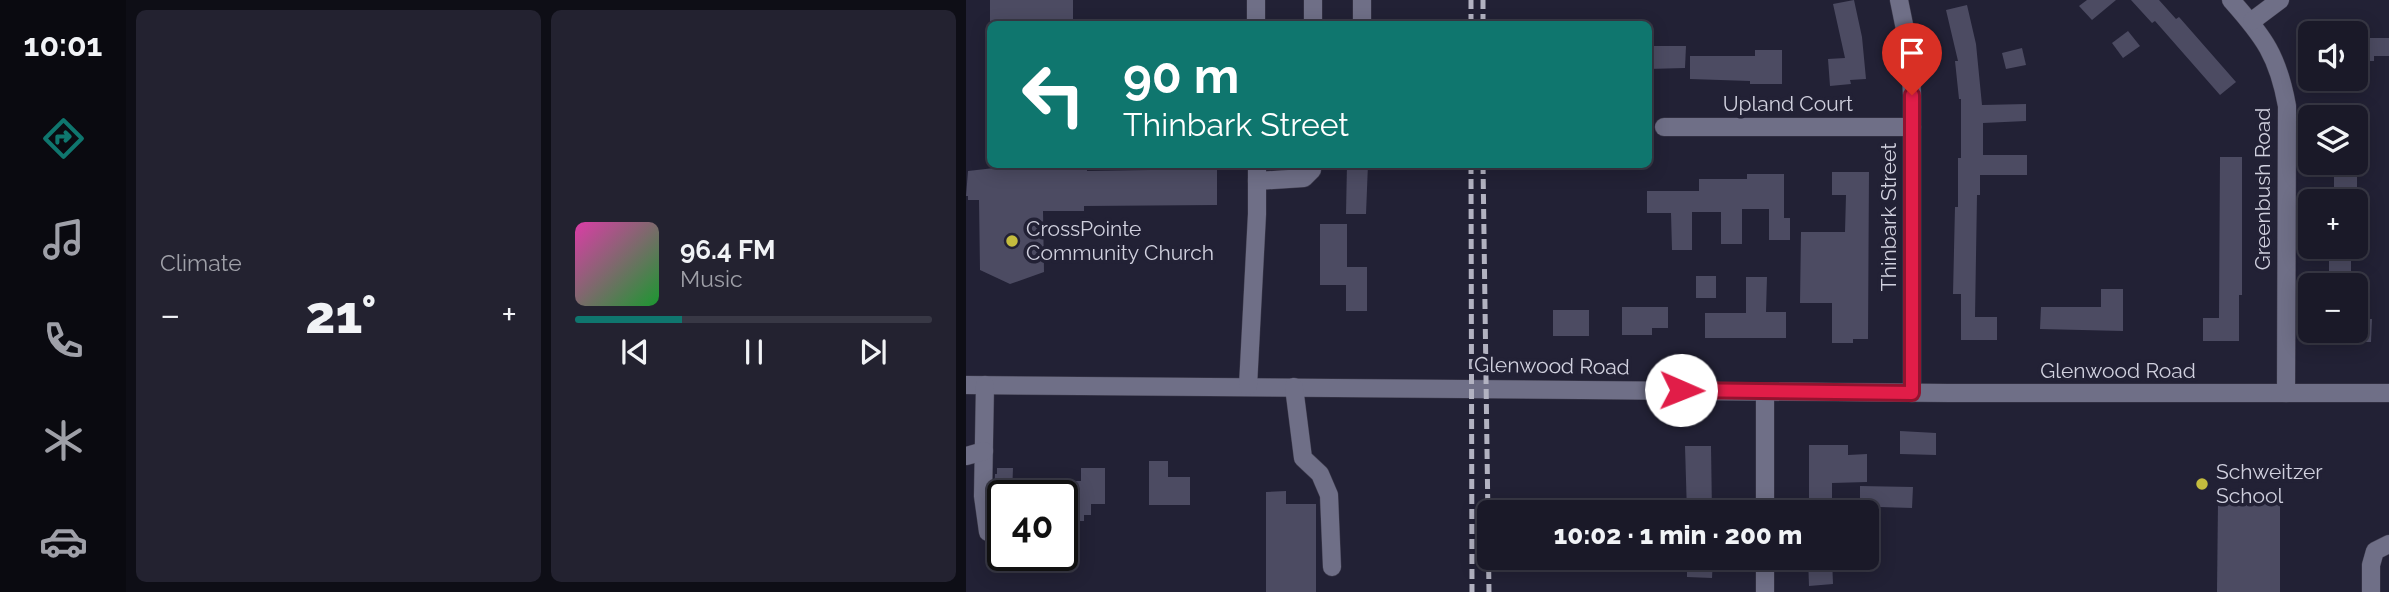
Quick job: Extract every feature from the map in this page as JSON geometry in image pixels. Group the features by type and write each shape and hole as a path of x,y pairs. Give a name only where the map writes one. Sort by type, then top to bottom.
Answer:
{"street":[{"path":"1256,0 1256,21"},
{"path":"1313,0 1313,21"},
{"path":"1362,0 1362,21"},
{"name":"Thinbark Street","path":"1899,0 1910,54 1912,393"},
{"name":"Greenbush Road","path":"2231,0 2252,21 2275,59 2287,106 2286,393"},
{"path":"2252,21 2280,0"},
{"name":"Upland Court","path":"1664,127 1912,127"},
{"path":"1248,386 1257,173 1304,178 1312,168"},
{"name":"Glenwood Road","path":"966,385 1912,393 2389,393"},
{"path":"985,385 984,511 987,527"},
{"path":"1294,387 1303,458 1320,474 1329,495 1332,567"},
{"path":"1765,391 1765,500"},
{"path":"966,456 984,451"},
{"path":"2371,592 2371,565 2375,551 2389,544"},
{"path":"1765,570 1765,592"}],"building":[{"path":"990,0 1073,0 1073,21 990,21"},
{"path":"1854,0 1862,37 1866,79 1830,86 1828,59 1845,58 1833,4"},
{"path":"2087,0 2116,0 2092,20 2079,6"},
{"path":"2131,0 2159,0 2176,19 2179,17 2236,82 2220,95 2155,21 2152,23"},
{"path":"1967,5 1976,44 1982,105 2026,104 2026,121 1983,123 1983,155 2027,155 2027,175 1980,175 1980,195 1977,195 1975,317 1997,317 1997,340 1961,340 1961,294 1953,294 1955,207 1958,207 1958,158 1961,158 1961,99 1955,61 1958,61 1946,10"},
{"path":"2128,31 2140,46 2123,58 2112,43"},
{"path":"2368,38 2389,38 2389,56 2374,56 2374,61 2368,61"},
{"path":"1652,46 1686,46 1685,68 1652,69"},
{"path":"2022,48 2026,65 2006,69 2002,53"},
{"path":"1755,50 1782,50 1782,84 1690,79 1690,56 1755,56"},
{"path":"2220,157 2242,157 2242,295 2239,295 2239,341 2203,341 2203,318 2219,318"},
{"name":"CrossPointe Community Church","path":"994,168 1217,168 1217,205 1084,206 1084,211 1043,211 1044,272 1010,284 980,270 979,200 968,200 966,196 968,171"},
{"path":"1347,168 1368,168 1366,214 1346,214"},
{"path":"1832,172 1869,172 1868,339 1853,339 1853,343 1832,343 1832,303 1800,303 1801,232 1845,232 1846,195 1832,195"},
{"path":"1747,174 1784,174 1784,218 1790,218 1790,240 1769,240 1769,209 1742,209 1742,244 1721,244 1721,212 1692,212 1692,250 1672,250 1671,213 1647,213 1647,191 1699,191 1699,179 1747,179"},
{"path":"2334,175 2357,175 2357,189 2334,189"},
{"path":"1320,224 1347,224 1347,267 1367,267 1367,311 1346,311 1346,285 1320,285"},
{"path":"2329,259 2351,259 2351,273 2329,273"},
{"path":"1696,276 1716,276 1716,298 1696,298"},
{"path":"1746,277 1767,277 1766,312 1786,312 1786,338 1705,338 1705,313 1746,313"},
{"path":"2101,289 2123,289 2123,331 2040,329 2041,307 2101,307"},
{"path":"1622,307 1668,307 1668,328 1652,328 1652,335 1622,335"},
{"path":"1553,310 1589,310 1589,336 1553,336"},
{"path":"2368,319 2372,319 2371,342 2368,342"},
{"path":"1900,431 1936,433 1936,455 1900,454"},
{"path":"1809,445 1848,445 1848,455 1867,454 1867,482 1832,483 1832,500 1809,500"},
{"path":"1685,446 1711,446 1712,500 1687,500"},
{"path":"1149,461 1168,461 1168,477 1190,477 1190,505 1149,505"},
{"path":"997,468 1013,468 1013,480 995,480"},
{"path":"1081,468 1105,468 1105,504 1091,504 1091,515 1084,515 1084,521 1078,521 1078,481 1081,481"},
{"path":"1860,486 1913,487 1912,508 1879,507 1879,500 1860,500"},
{"path":"1286,491 1286,504 1316,504 1316,592 1266,592 1266,492"},
{"path":"2218,502 2280,502 2280,592 2217,592"},
{"path":"1687,570 1712,570 1712,578 1687,577"},
{"path":"1808,570 1832,570 1833,584 1809,586"}],"railway":[{"path":"1471,0 1471,21"},
{"path":"1483,0 1483,21"},
{"path":"1471,168 1472,592"},
{"path":"1483,168 1489,592"}],"place":[{"name":"CrossPointe Community Church","path":"1012,241"},
{"name":"Schweitzer School","path":"2202,484"}],"route":[{"path":"1681,390 1912,393 1912,95"}]}
